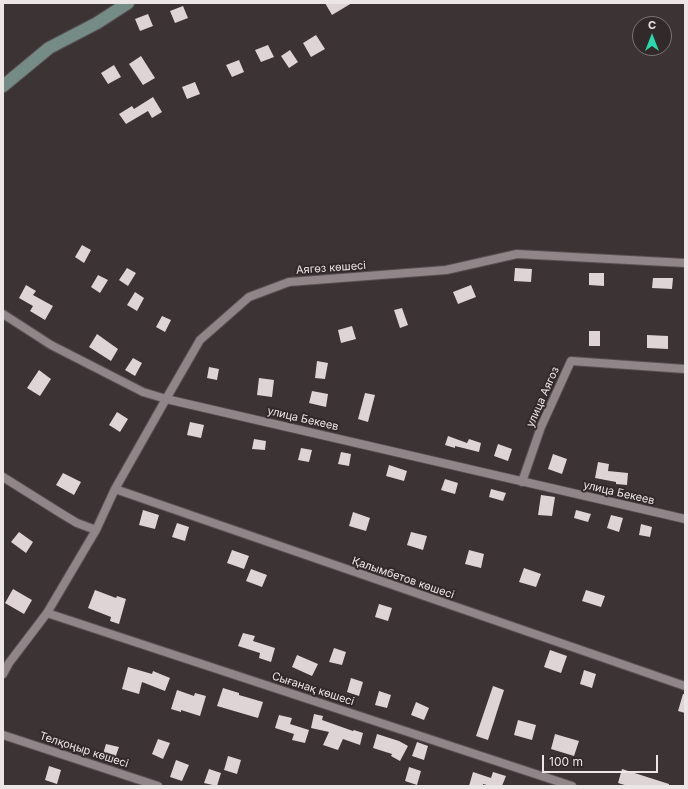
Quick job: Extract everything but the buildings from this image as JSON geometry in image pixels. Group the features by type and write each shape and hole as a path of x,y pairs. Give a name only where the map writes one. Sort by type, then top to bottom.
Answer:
{"street":[{"path":"3,86 49,48 97,23 128,3"},
{"name":"Аягөз көшесі","path":"166,399 200,340 249,297 289,282 446,270 516,254 685,263"},
{"path":"3,314 51,345 144,392 166,399 115,489 96,530 47,613 9,663 3,674"},
{"name":"улица Аягоз","path":"522,482 541,427 571,361 685,369"},
{"name":"улица Бекеев","path":"166,399 685,520"},
{"path":"3,477 62,514 96,530"},
{"name":"Қалымбетов көшесі","path":"115,489 685,686"},
{"name":"Сығанақ көшесі","path":"47,613 572,786"},
{"name":"Телқоңыр көшесі","path":"3,735 158,786"}]}
